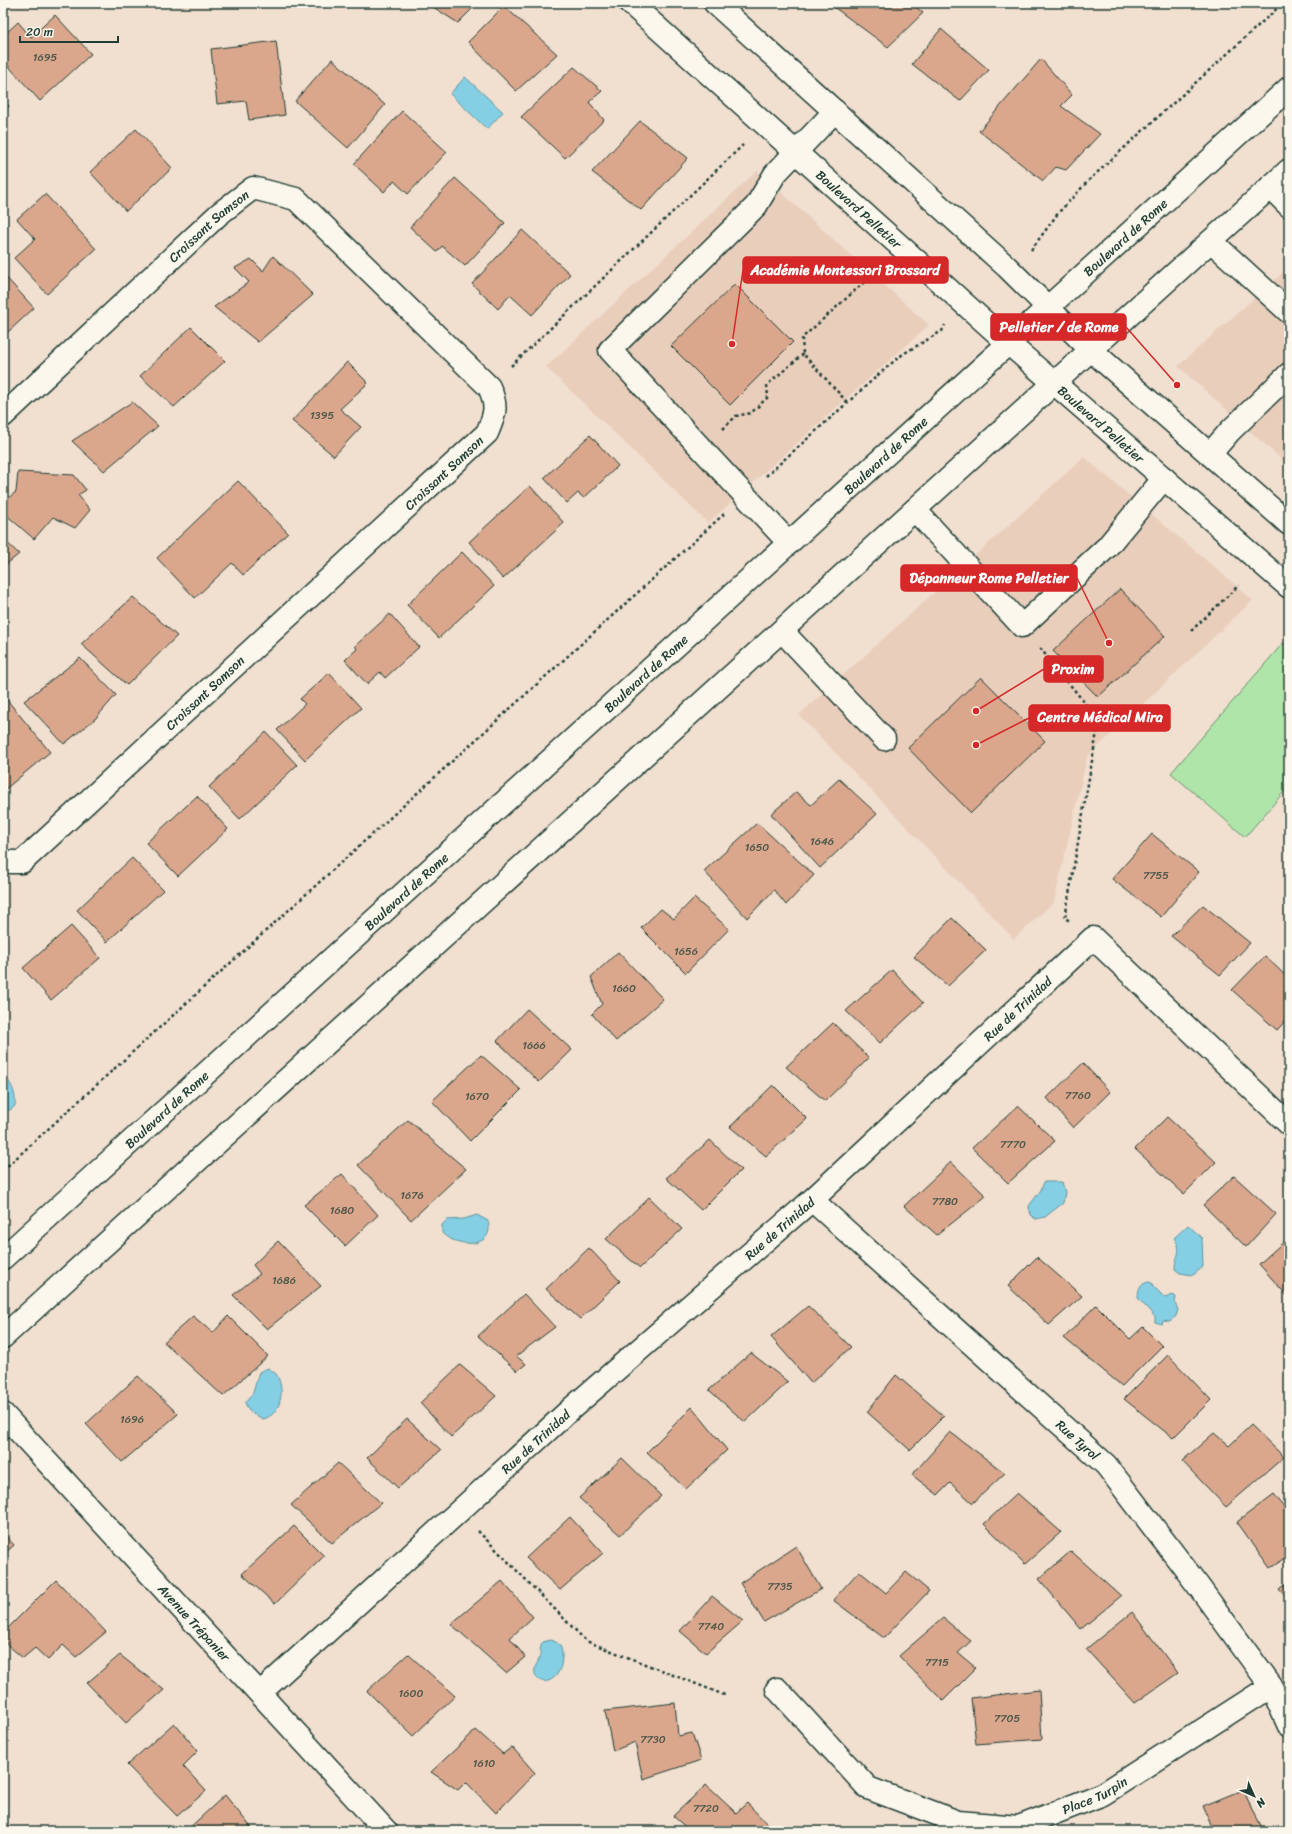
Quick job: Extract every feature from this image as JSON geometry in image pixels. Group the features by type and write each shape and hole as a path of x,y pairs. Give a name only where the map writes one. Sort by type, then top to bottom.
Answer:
{"street":[{"name":"Boulevard Pelletier","path":"630,3 795,153 1054,384 1289,587"},
{"path":"715,3 1048,307 1091,350 1289,524"},
{"name":"Boulevard de Rome","path":"3,1258 1289,88"},
{"path":"789,543 610,350 756,206 775,174 835,111"},
{"path":"3,1337 1289,170"},
{"path":"1270,187 1289,206"},
{"name":"Croissant Samson","path":"3,416 219,214 253,188 296,199 489,387 494,397 496,414 487,433 22,862 3,862"},
{"path":"1211,241 1289,312"},
{"path":"1210,454 1230,431 1289,374"},
{"path":"915,510 1022,626 1107,547 1164,478"},
{"path":"782,631 884,739"},
{"path":"1093,938 1289,1124"},
{"name":"Rue de Trinidad","path":"260,1693 572,1408 812,1200 1093,938"},
{"name":"Rue Tyrol","path":"812,1200 1106,1465 1199,1586 1271,1686 1289,1726"},
{"name":"Avenue Trépanier","path":"3,1414 386,1831"},
{"name":"Place Turpin","path":"776,1689 868,1788 958,1822 1019,1827 1103,1794 1271,1686"}],"path":[{"path":"1026,253 1033,248 1059,212 1090,179 1283,3"},
{"path":"512,366 743,145"},
{"path":"847,402 803,354 802,338 879,269"},
{"path":"764,478 847,402 903,354 942,331 944,326"},
{"path":"720,432 736,416 751,413 768,397 767,385 803,354"},
{"path":"3,1170 726,512"},
{"path":"1191,631 1239,585"},
{"path":"1022,626 1089,708 1098,726 1065,918 1093,938"},
{"path":"476,1528 586,1642 727,1696"}],"shaded area":[{"path":"757,171 929,325 708,523 546,367"},
{"path":"1289,267 1289,466 1178,366"},
{"path":"1084,457 1253,600 1087,757 1054,902 1014,939 799,715"}],"green space":[{"path":"1283,643 1289,648 1289,786 1245,837 1171,773"}],"water":[{"path":"465,77 503,112 487,129 450,94"},
{"path":"3,1074 11,1085 15,1097 15,1106 10,1110 3,1110"},
{"path":"1044,1182 1062,1182 1065,1192 1063,1203 1045,1217 1036,1219 1030,1215 1029,1206 1041,1190"},
{"path":"477,1215 488,1221 489,1230 486,1237 480,1241 464,1243 448,1238 442,1233 442,1225 447,1220 464,1219"},
{"path":"1188,1225 1202,1238 1203,1267 1193,1275 1180,1273 1175,1269 1179,1250 1174,1238"},
{"path":"1148,1282 1152,1283 1153,1286 1165,1298 1173,1295 1176,1297 1175,1303 1178,1310 1176,1316 1170,1322 1163,1321 1162,1324 1155,1322 1155,1317 1138,1298 1140,1288 1143,1284"},
{"path":"268,1368 276,1374 279,1380 281,1394 278,1407 269,1417 263,1419 249,1411 245,1403 253,1393 259,1372"},
{"path":"551,1640 557,1642 562,1650 561,1666 553,1679 542,1681 538,1679 535,1674 535,1668 540,1657 543,1642"}],"building":[{"path":"427,3 478,3 458,23"},
{"path":"833,3 911,3 923,13 888,47 831,5"},
{"path":"504,6 557,54 516,91 468,42"},
{"path":"55,15 91,54 40,101 3,60 3,36 18,22 31,37"},
{"path":"941,29 989,70 960,101 912,64"},
{"path":"276,41 285,115 249,120 246,101 217,104 211,49"},
{"path":"332,59 385,105 348,148 295,101"},
{"path":"1041,59 1072,95 1061,106 1100,134 1066,170 1056,167 1043,181 979,131"},
{"path":"574,67 602,91 589,102 604,120 565,158 521,117"},
{"path":"3,100 9,106 3,113"},
{"path":"402,111 447,152 408,194 394,181 384,192 354,164"},
{"path":"640,121 688,158 641,210 592,172"},
{"path":"136,129 172,168 126,211 90,172"},
{"path":"455,178 505,223 465,266 442,246 437,252 410,227"},
{"path":"45,194 96,249 47,294 14,258 35,239 17,219"},
{"path":"522,230 570,274 532,315 510,295 498,309 472,284"},
{"path":"273,256 313,295 258,342 214,307 249,282 235,268 251,259 263,271"},
{"path":"3,274 34,308 7,333 3,329"},
{"path":"735,284 793,342 730,405 671,346"},
{"path":"191,327 225,361 174,407 140,376"},
{"path":"347,362 368,383 340,409 361,427 334,456 292,421"},
{"path":"132,402 158,426 104,471 72,441"},
{"path":"590,435 618,466 584,498 578,493 567,503 544,478"},
{"path":"18,472 74,475 86,490 78,495 90,510 75,528 53,517 34,539 3,512 3,502 16,492"},
{"path":"238,481 288,533 243,575 232,563 195,598 157,558"},
{"path":"530,486 564,523 503,579 469,542"},
{"path":"3,539 19,554 3,567"},
{"path":"462,552 494,586 439,638 407,605"},
{"path":"1120,589 1165,636 1098,697 1053,651"},
{"path":"133,597 177,636 127,685 81,644"},
{"path":"390,614 419,647 385,678 380,672 367,684 345,660 357,649 355,646"},
{"path":"80,658 116,695 96,718 64,744 24,701"},
{"path":"329,673 361,708 305,760 277,730 305,704 300,699"},
{"path":"981,677 1045,741 971,813 908,748"},
{"path":"3,695 50,752 3,791"},
{"path":"266,732 297,765 240,819 209,787"},
{"path":"839,779 877,814 820,868 771,814 796,792 811,805"},
{"path":"197,796 228,829 178,876 146,843"},
{"path":"757,823 814,875 786,905 774,890 747,918 704,871"},
{"path":"1152,834 1199,872 1161,917 1112,879"},
{"path":"132,858 163,890 107,942 77,910"},
{"path":"694,898 729,929 686,973 641,928 661,909 674,919"},
{"path":"1203,905 1250,943 1220,975 1171,936"},
{"path":"952,918 986,950 948,986 914,957"},
{"path":"71,926 100,958 51,1000 23,968"},
{"path":"618,952 663,999 616,1041 592,1014 602,1004 591,977"},
{"path":"1265,956 1289,979 1289,1017 1277,1030 1232,990"},
{"path":"892,970 923,1003 880,1043 846,1011"},
{"path":"527,1009 572,1050 539,1082 497,1041"},
{"path":"833,1023 869,1058 825,1101 786,1067"},
{"path":"481,1055 521,1090 470,1141 432,1101"},
{"path":"1083,1063 1110,1092 1073,1128 1047,1098"},
{"path":"773,1085 807,1119 766,1156 730,1127"},
{"path":"1018,1106 1055,1141 1008,1183 972,1148"},
{"path":"1167,1117 1216,1162 1184,1194 1135,1149"},
{"path":"408,1120 466,1169 411,1220 358,1165"},
{"path":"710,1140 741,1170 701,1210 666,1178"},
{"path":"951,1162 986,1196 937,1235 904,1206"},
{"path":"342,1174 378,1215 345,1246 304,1205"},
{"path":"1234,1176 1276,1214 1246,1247 1203,1205"},
{"path":"649,1197 682,1229 640,1268 606,1239"},
{"path":"1289,1237 1289,1298 1259,1264"},
{"path":"278,1241 321,1286 267,1329 233,1295 260,1274 253,1265"},
{"path":"589,1248 620,1281 580,1319 546,1289"},
{"path":"1037,1257 1082,1296 1049,1325 1008,1286"},
{"path":"524,1294 555,1327 516,1356 526,1364 517,1371 478,1336"},
{"path":"1096,1305 1130,1339 1143,1327 1162,1346 1122,1386 1064,1338"},
{"path":"808,1306 851,1347 811,1383 771,1337"},
{"path":"193,1316 213,1333 228,1316 268,1356 223,1396 164,1342"},
{"path":"751,1353 788,1382 745,1422 709,1390"},
{"path":"1168,1355 1211,1400 1173,1438 1124,1399"},
{"path":"460,1365 496,1396 451,1437 420,1403"},
{"path":"896,1375 944,1416 910,1450 867,1412"},
{"path":"138,1376 178,1414 122,1462 86,1424"},
{"path":"692,1407 727,1450 686,1489 647,1452"},
{"path":"407,1419 441,1450 398,1488 367,1458"},
{"path":"1251,1425 1284,1457 1226,1507 1182,1461 1214,1433 1229,1446"},
{"path":"950,1432 1005,1473 973,1503 950,1483 938,1495 912,1475"},
{"path":"622,1458 661,1496 620,1535 579,1498"},
{"path":"338,1463 381,1503 332,1543 291,1505"},
{"path":"1017,1493 1061,1532 1025,1564 984,1524"},
{"path":"1274,1494 1289,1513 1289,1555 1270,1568 1237,1522"},
{"path":"570,1517 603,1553 560,1590 526,1558"},
{"path":"294,1526 324,1556 275,1604 242,1574"},
{"path":"3,1533 14,1545 3,1555"},
{"path":"796,1546 821,1589 764,1622 740,1583"},
{"path":"1071,1551 1121,1596 1081,1629 1039,1579"},
{"path":"859,1571 886,1593 906,1572 929,1591 884,1638 833,1600"},
{"path":"56,1580 106,1632 76,1657 63,1645 48,1660 35,1648 23,1658 3,1641 3,1633"},
{"path":"502,1581 533,1617 510,1638 525,1657 506,1673 451,1624"},
{"path":"1289,1581 1289,1601 1279,1589"},
{"path":"712,1596 743,1621 706,1653 680,1631"},
{"path":"1132,1612 1178,1673 1135,1703 1086,1649"},
{"path":"943,1618 971,1641 958,1653 976,1668 943,1701 899,1656"},
{"path":"408,1654 455,1696 413,1736 367,1691"},
{"path":"120,1655 164,1690 126,1723 87,1683"},
{"path":"1039,1690 1042,1739 976,1744 971,1698"},
{"path":"675,1703 678,1736 692,1733 701,1760 643,1779 635,1742 613,1751 605,1711"},
{"path":"174,1723 198,1751 183,1766 206,1791 177,1816 127,1765"},
{"path":"476,1730 503,1754 512,1747 535,1773 496,1813 466,1782 458,1790 431,1772"},
{"path":"706,1785 736,1813 747,1803 769,1826 764,1831 690,1831 673,1816"},
{"path":"1242,1790 1264,1831 1214,1831 1203,1806"},
{"path":"225,1795 254,1831 186,1831"}],"place":[{"name":"Académie Montessori Brossard","path":"732,344"},
{"name":"Pelletier / de Rome","path":"1177,385"},
{"name":"Dépanneur Rome Pelletier","path":"1109,643"},
{"name":"Proxim","path":"976,711"},
{"name":"Centre Médical Mira","path":"976,745"}]}
